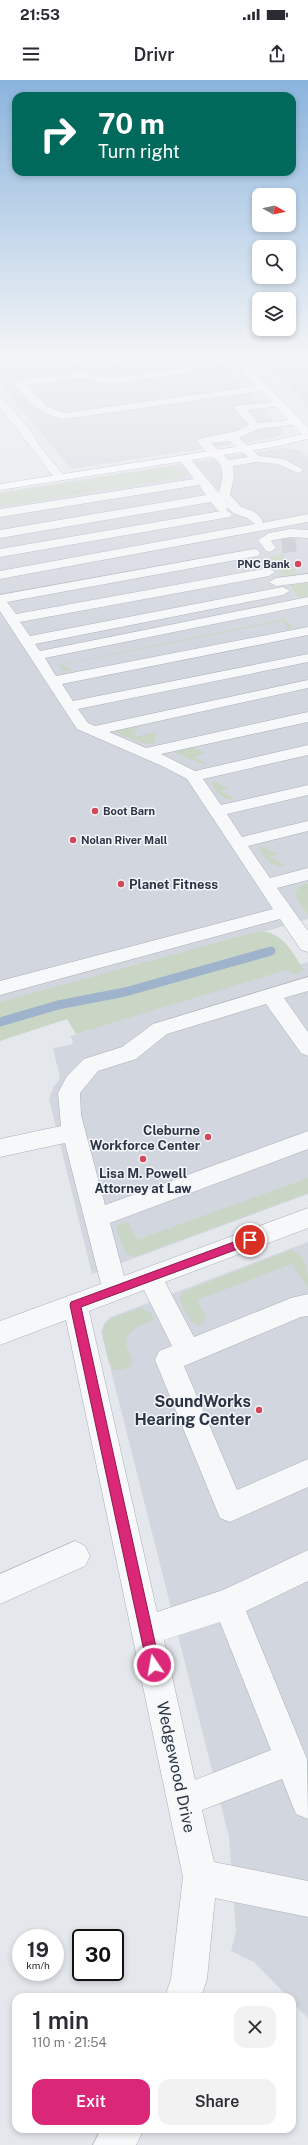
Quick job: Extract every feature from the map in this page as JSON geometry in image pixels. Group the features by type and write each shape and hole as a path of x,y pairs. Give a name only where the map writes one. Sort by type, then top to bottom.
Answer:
{"main road":[{"path":"0,487 236,449"}],"street":[{"path":"37,449 60,478"},
{"path":"210,449 226,464 230,475 219,497"},
{"path":"245,449 256,459"},
{"path":"184,458 202,481 219,497 237,510 251,515 257,521"},
{"path":"226,464 256,459 280,461 303,470 308,481"},
{"path":"0,513 202,481"},
{"path":"219,497 234,527 276,582 301,619"},
{"path":"0,534 219,497"},
{"path":"0,575 234,527 291,514 297,512 303,507"},
{"path":"0,553 308,518"},
{"path":"234,527 308,523"},
{"path":"305,540 301,533 270,536 264,540 276,547 0,600 82,726 193,776 265,885 308,944"},
{"path":"12,619 308,578"},
{"path":"27,641 276,582"},
{"path":"301,619 308,601"},
{"path":"38,660 301,619"},
{"path":"53,681 301,619"},
{"path":"69,706 308,658"},
{"path":"92,731 308,684"},
{"path":"144,753 308,717"},
{"path":"193,776 308,750"},
{"path":"217,811 308,790"},
{"path":"238,843 308,826"},
{"path":"265,885 308,874"},
{"path":"0,988 285,912"},
{"path":"115,1290 70,1115 69,1093 75,1082 90,1065 129,1052 160,1029 308,984"},
{"path":"271,995 308,1048"},
{"path":"0,1148 17,1143 74,1133"},
{"path":"97,1218 308,1140"},
{"path":"0,1333 308,1219"},
{"path":"150,1277 188,1352"},
{"name":"Wedgewood Drive","path":"75,1305 200,1877 189,1979 184,1993"},
{"path":"308,1305 300,1306 168,1360 230,1508 308,1473"},
{"path":"0,1589 75,1556"},
{"path":"146,1631 228,1604 308,1565"},
{"path":"228,1604 308,1802"},
{"path":"184,1801 290,1759"},
{"path":"200,1877 308,1899 308,1892"},
{"path":"113,2145 121,2133"}],"shaded area":[{"path":"55,449 200,449 71,469"},
{"path":"273,449 300,450 308,457 308,919 0,1008 0,492"},
{"path":"308,962 308,1194 92,1274 49,1099 53,1088 60,1078 53,1048 71,1045 73,1041 70,1036"},
{"path":"308,1242 308,2018 296,2006 296,1993 284,1993 254,1962 231,1951 236,1931 229,1837 101,1331 105,1322 111,1317"}],"green space":[{"path":"169,467 181,467 186,475 183,477 0,507 0,494"},
{"path":"282,554 297,574 296,576 284,577 269,557"},
{"path":"306,582 308,583 308,596 299,597 289,585"},
{"path":"284,619 290,624 291,629 289,630 282,621 62,665 75,671 63,671 59,665"},
{"path":"137,727 134,737 156,732 154,744 144,743 115,733 116,731"},
{"path":"191,747 205,753 195,757 208,764 174,752"},
{"path":"213,781 229,789 220,791 235,799 231,800 221,796 211,783"},
{"path":"259,846 278,854 269,857 286,865 277,866 272,864 262,854"},
{"path":"308,883 308,914 297,899 295,893 300,886"},
{"path":"260,931 268,932 281,939 291,950 304,970 296,975 286,970 76,1034 67,1019 0,1041 0,1002"},
{"path":"308,1178 308,1193 134,1257 126,1253 116,1230 118,1225 128,1222 137,1240"},
{"path":"290,1250 296,1252 304,1261 308,1277 308,1289 292,1264 197,1300 206,1317 205,1321 200,1325 193,1323 183,1307 180,1297 183,1292"},
{"path":"141,1308 151,1313 154,1320 133,1330 127,1338 126,1344 132,1358 132,1366 120,1370 114,1370 107,1355 103,1336 104,1329 111,1319"}],"waterway":[{"path":"0,1022 58,1005 125,992 271,951"}],"tunnel":[{"path":"282,546 300,544"}],"place":[{"name":"PNC Bank","path":"298,564"},
{"name":"Boot Barn","path":"95,811"},
{"name":"Nolan River Mall","path":"73,840"},
{"name":"Planet Fitness","path":"121,884"},
{"name":"Cleburne Workforce Center","path":"208,1137"},
{"name":"Lisa M. Powell Attorney at Law","path":"143,1159"},
{"name":"SoundWorks Hearing Center","path":"259,1410"}],"route":[{"path":"154,1665 75,1305 250,1240"}]}
